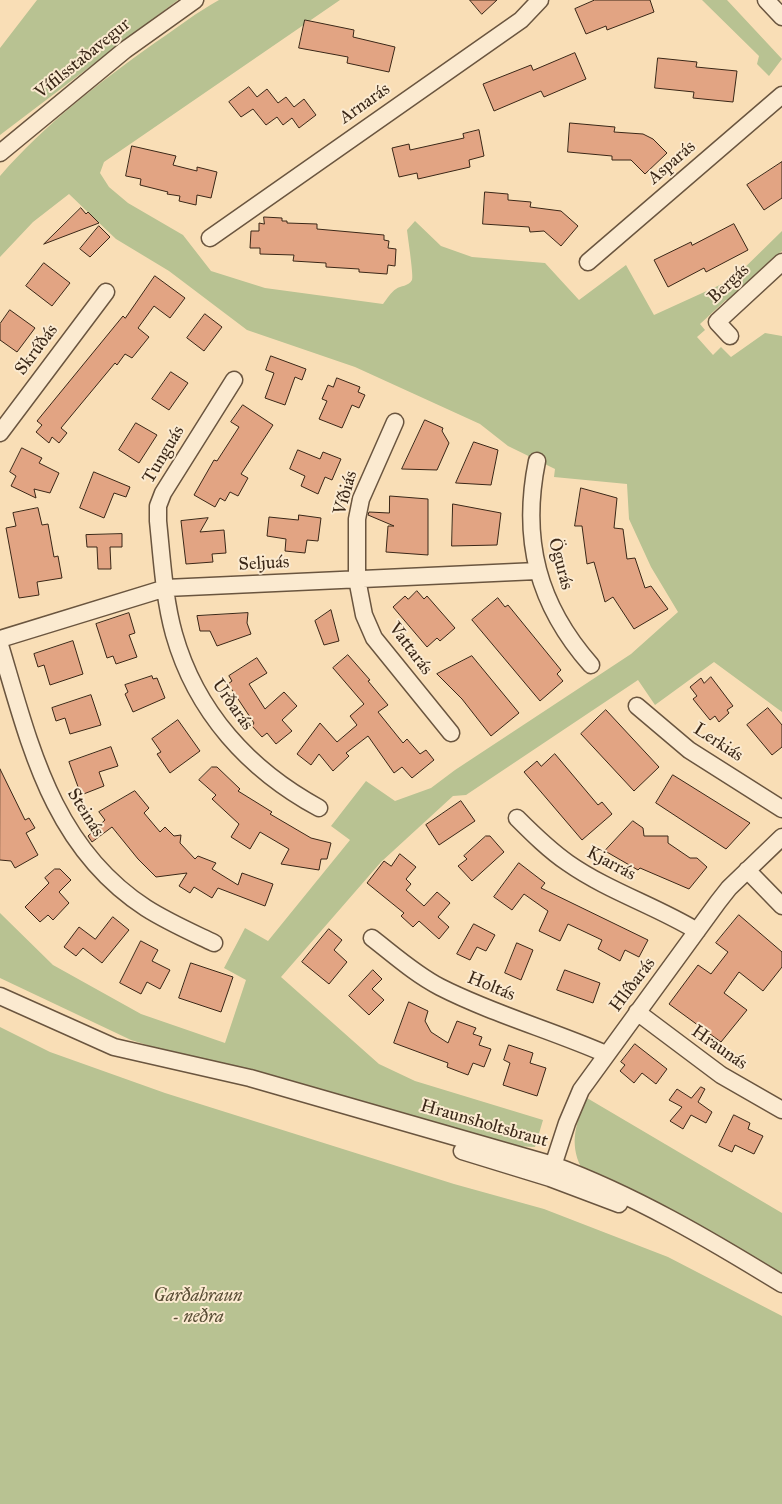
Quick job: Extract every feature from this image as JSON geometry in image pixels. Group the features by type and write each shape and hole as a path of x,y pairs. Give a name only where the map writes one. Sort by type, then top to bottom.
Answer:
{"street":[{"name":"Vífilsstaðavegur","path":"0,153 125,50 195,0"},
{"name":"Arnarás","path":"210,238 521,20 540,0"},
{"path":"766,0 782,17"},
{"name":"Asparás","path":"588,262 782,95"},
{"name":"Bergás","path":"730,336 717,322 782,262"},
{"name":"Skrúðás","path":"0,433 106,292"},
{"name":"Tunguás","path":"166,588 158,506 163,493 234,380"},
{"name":"Víðiás","path":"357,579 356,519 361,499 395,422"},
{"name":"Ögurás","path":"536,461 530,504 532,549 537,571 553,612 572,643 591,665"},
{"name":"Seljuás","path":"0,640 166,588 537,571"},
{"name":"Vattarás","path":"357,579 364,615 374,638 452,733"},
{"name":"Urðarás","path":"166,588 174,633 181,656 201,698 214,718 238,748 261,770 298,797 319,808"},
{"name":"Steinás","path":"0,645 33,757 49,795 73,837 99,868 145,908 214,943"},
{"name":"Lerkiás","path":"637,706 683,745 782,809"},
{"name":"Kjarrás","path":"517,818 569,864 600,882 672,916 697,931"},
{"name":"Hlíðarás","path":"552,1171 581,1090 730,888 782,837"},
{"path":"747,870 782,906"},
{"name":"Holtás","path":"372,938 423,978 471,1002 560,1034 606,1054"},
{"name":"Hraunsholtsbraut","path":"0,996 114,1047 185,1064 247,1088 552,1171 666,1224 782,1284"},
{"name":"Hraunás","path":"637,1012 722,1075 782,1110"}],"green space":[{"path":"37,0 178,0 0,135 0,48"},
{"path":"219,0 340,0 104,162 100,173 109,187 128,203 183,235 211,271 265,288 383,304 394,290 409,284 412,280 407,230 415,221 441,246 472,257 545,263 579,300 626,265 654,315 733,279 782,231 782,251 732,300 726,300 700,324 705,330 697,337 713,355 721,347 731,357 765,333 782,336 782,712 714,662 655,705 638,680 466,795 453,796 381,862 281,977 379,1064 415,1081 543,1120 535,1147 513,1146 235,1072 131,1040 0,978 0,913 53,965 141,1014 225,1043 246,980 224,968 245,928 268,941 350,840 331,826 366,781 395,801 431,788 455,770 631,654 678,612 651,567 629,519 627,484 554,477 555,469 508,446 480,424 355,367 247,330 169,271 116,239 69,194 33,222 0,257 0,176 54,121 94,88 156,42"},
{"path":"702,0 727,0 782,59 769,76 757,64 759,56"},
{"name":"Garðahraun - neðra","path":"0,1027 50,1052 165,1093 454,1184 544,1209 668,1257 782,1316 782,1504 0,1504"},
{"path":"587,1098 782,1213 782,1275 581,1167 575,1149 575,1132"}],"building":[{"path":"470,0 497,0 482,14"},
{"path":"595,0 650,0 654,12 607,30 606,26 586,34 575,9"},
{"path":"305,20 354,30 353,37 395,47 389,72 347,63 348,57 299,48"},
{"path":"575,53 586,79 544,97 541,91 494,111 483,84 531,65 533,70"},
{"path":"658,58 697,62 696,67 737,71 733,102 693,98 694,92 655,88"},
{"path":"249,87 257,97 267,89 278,103 286,97 294,107 304,99 316,115 299,128 292,118 283,125 277,117 266,125 253,109 241,117 229,102"},
{"path":"570,123 615,127 614,132 643,134 653,139 667,153 645,174 631,160 612,160 612,156 568,152"},
{"path":"479,130 484,156 469,160 470,167 418,179 417,173 399,177 392,148 409,144 410,150 464,138 463,134"},
{"path":"132,146 176,156 173,165 197,171 197,167 217,172 211,198 197,195 196,205 179,201 180,196 167,194 168,192 140,185 141,179 126,176"},
{"path":"782,162 782,198 764,210 747,185"},
{"path":"485,192 508,194 508,200 531,202 530,207 561,211 578,226 561,246 544,231 530,232 529,227 483,224"},
{"path":"81,208 99,223 44,244"},
{"path":"264,217 282,218 282,221 287,221 287,223 317,224 317,229 384,235 384,240 389,241 388,248 396,249 395,266 388,265 387,274 359,272 359,269 326,267 326,263 293,261 294,255 260,254 260,248 250,248 251,231 259,231 259,223 264,224"},
{"path":"734,224 748,250 706,272 704,268 668,287 654,260 691,242 692,245"},
{"path":"99,226 110,237 90,257 80,249"},
{"path":"44,263 70,283 52,306 26,286"},
{"path":"155,276 185,298 170,318 154,306 138,328 149,337 132,358 125,354 117,365 115,363 61,428 67,433 59,443 52,437 49,443 36,432 42,425 37,421 123,316 125,318"},
{"path":"10,310 35,328 17,352 0,340 0,324"},
{"path":"205,314 222,327 204,351 187,338"},
{"path":"271,356 306,369 302,380 295,377 285,405 265,398 274,373 266,370"},
{"path":"171,372 188,383 169,410 152,399"},
{"path":"337,378 360,387 358,392 365,395 359,408 352,405 342,428 319,419 327,401 322,399 328,385 333,387"},
{"path":"243,405 273,425 241,474 248,478 238,496 230,492 225,501 220,498 215,507 194,495 214,460 217,461 239,427 231,422"},
{"path":"425,420 443,428 442,431 449,443 437,470 402,469"},
{"path":"136,423 157,435 139,463 119,450"},
{"path":"474,442 498,450 491,485 456,483"},
{"path":"22,448 42,458 39,463 59,473 50,493 34,489 36,498 11,486 16,476 10,472"},
{"path":"298,450 320,459 323,452 341,459 332,480 325,477 318,494 301,486 305,476 290,469"},
{"path":"94,472 130,487 126,497 114,493 104,518 80,508"},
{"path":"581,488 617,498 614,528 623,529 627,559 635,558 645,588 651,586 668,609 634,629 613,597 605,602 594,562 587,564 582,526 575,526"},
{"path":"390,496 428,499 428,555 386,552 388,526 394,526 368,515 369,512 389,513"},
{"path":"453,504 501,513 497,545 452,546"},
{"path":"38,508 42,525 48,524 54,557 58,556 62,578 37,582 39,595 19,598 6,528 16,526 13,513"},
{"path":"299,515 321,518 318,541 307,540 305,553 285,551 286,539 267,536 269,517 298,520"},
{"path":"208,518 200,532 224,530 226,553 212,554 213,562 186,564 181,521"},
{"path":"122,534 122,547 110,547 111,569 98,569 97,547 87,547 86,535"},
{"path":"417,591 424,599 427,596 455,628 440,641 437,638 427,647 393,607 405,596 408,599"},
{"path":"498,598 505,607 508,605 561,670 557,674 563,681 540,701 472,620"},
{"path":"331,610 339,641 324,645 315,621"},
{"path":"129,613 135,633 129,635 137,657 116,664 113,656 107,658 96,624"},
{"path":"248,613 247,623 251,634 217,646 210,631 200,631 197,616"},
{"path":"73,641 83,674 50,685 44,665 38,667 34,654"},
{"path":"348,655 370,680 368,681 388,705 378,712 403,743 407,739 420,754 426,750 434,760 412,778 402,767 394,773 368,736 346,753 349,756 333,771 319,754 311,765 297,754 320,723 337,742 357,725 350,716 364,704 333,668"},
{"path":"472,656 519,713 491,736 462,699 437,674"},
{"path":"257,658 267,673 249,684 265,709 284,692 297,706 282,720 292,731 276,744 267,733 262,737 252,726 254,723 228,684 232,681 229,676"},
{"path":"152,676 153,679 157,678 165,698 133,712 125,694 128,692 125,685"},
{"path":"711,677 733,706 727,710 729,713 719,722 715,716 710,720 693,699 697,696 690,687 701,678 704,683"},
{"path":"91,695 101,725 70,734 65,718 56,721 52,708"},
{"path":"768,708 782,725 782,747 772,755 747,725"},
{"path":"606,710 659,767 634,791 581,734"},
{"path":"178,720 200,751 170,773 157,754 161,752 152,739"},
{"path":"111,747 118,766 99,772 104,786 81,795 69,762"},
{"path":"555,754 598,805 602,802 612,814 582,840 524,772 537,761 541,766"},
{"path":"212,767 217,767 240,789 238,791 272,812 270,814 311,838 331,843 327,859 321,859 319,870 281,864 289,849 260,832 250,849 231,837 239,824 212,799 216,795 199,780"},
{"path":"0,769 25,820 29,818 35,828 26,833 38,855 15,868 11,861 0,860"},
{"path":"673,775 750,823 726,849 656,803"},
{"path":"135,791 149,808 144,813 160,832 165,827 174,836 181,835 180,843 195,859 198,856 216,863 212,869 238,885 242,873 273,884 265,906 218,888 212,898 194,887 190,893 179,886 187,873 156,877 138,859 112,827 92,842 88,836 105,820 99,812"},
{"path":"461,801 475,821 439,845 426,825"},
{"path":"633,821 643,828 644,836 668,836 668,843 690,858 697,858 707,867 689,889 640,868 638,870 605,851"},
{"path":"486,836 490,836 504,852 472,881 458,866 467,859 464,856"},
{"path":"400,854 416,867 406,879 411,884 406,890 424,906 437,892 450,903 438,917 449,927 439,939 419,921 413,927 401,916 404,913 367,883 384,861 391,866"},
{"path":"519,863 545,883 541,888 648,940 639,957 625,950 620,961 598,949 602,940 568,924 560,941 539,931 548,911 524,894 512,910 494,897"},
{"path":"55,869 60,869 71,880 59,892 69,903 53,920 48,915 40,922 25,907 49,883 45,878"},
{"path":"739,915 782,952 782,967 763,991 739,972 724,993 747,1010 721,1042 669,1004 698,965 711,974 728,952 716,943"},
{"path":"113,917 129,930 102,963 83,948 76,956 64,947 79,927 95,939"},
{"path":"474,924 495,935 486,951 477,947 470,960 457,954"},
{"path":"329,929 342,940 334,950 347,962 329,984 302,962"},
{"path":"141,941 158,950 152,961 170,970 160,989 147,982 141,994 120,983"},
{"path":"517,943 533,950 521,980 505,973"},
{"path":"191,963 233,977 221,1012 179,998"},
{"path":"373,970 382,979 372,989 384,1000 369,1015 349,996"},
{"path":"565,970 600,983 593,1003 557,990"},
{"path":"409,1002 428,1011 425,1021 431,1032 448,1043 457,1021 476,1028 473,1034 482,1037 479,1045 491,1049 484,1067 473,1063 468,1075 447,1067 448,1063 394,1043"},
{"path":"635,1044 667,1069 656,1084 642,1073 634,1083 620,1071 625,1065 621,1062"},
{"path":"509,1045 533,1053 530,1063 546,1068 537,1096 503,1085 510,1063 504,1060"},
{"path":"701,1087 705,1089 698,1102 712,1112 706,1123 691,1115 683,1129 670,1121 682,1107 669,1100 677,1089 691,1098"},
{"path":"734,1115 750,1123 748,1129 763,1136 754,1154 735,1145 732,1152 719,1146"}]}
